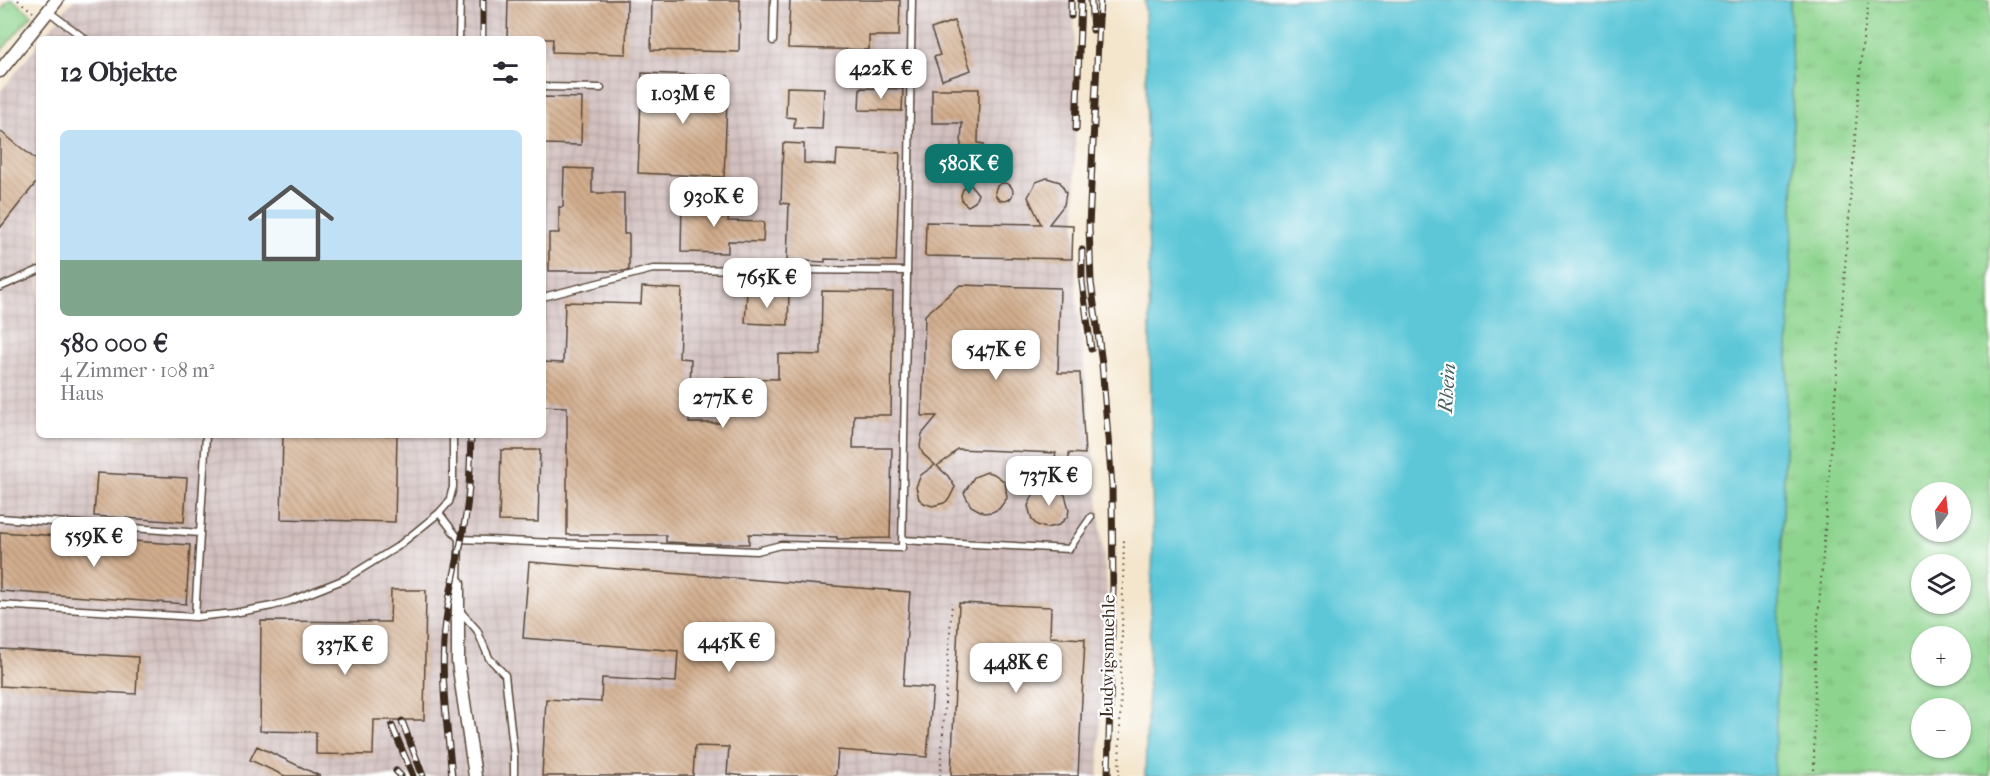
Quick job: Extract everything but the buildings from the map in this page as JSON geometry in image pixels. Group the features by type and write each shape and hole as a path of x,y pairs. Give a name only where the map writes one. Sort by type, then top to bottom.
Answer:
{"street":[{"path":"0,71 57,0"},
{"path":"458,583 458,662 475,776"}],"lane":[{"path":"459,36 460,0"},
{"path":"773,41 774,0"},
{"path":"459,539 756,551 781,545 902,548 912,0"},
{"path":"48,11 81,36"},
{"path":"546,87 602,88"},
{"path":"546,296 653,269 907,271"},
{"path":"0,287 36,271"},
{"path":"195,617 206,438"},
{"path":"0,605 195,617 234,614 272,606 323,588 345,579 397,547 439,513 449,501 453,487 453,438"},
{"path":"439,513 459,539 458,583"},
{"path":"902,540 1069,549 1091,517"},
{"path":"0,518 200,533"},
{"path":"458,608 477,630 489,658 505,675 514,776"}],"path":[{"path":"18,0 32,11"},
{"path":"1814,776 1815,659 1862,47 1869,0"},
{"name":"Ludwigsmuehle","path":"1119,776 1124,537"},
{"path":"940,776 952,602"}],"shaded area":[{"path":"73,0 1074,0 1076,286 1107,589 1098,776 0,776 0,92 36,47 36,438 546,438 546,36 44,36"}],"green space":[{"path":"9,0 13,0 32,15 0,52 0,11"},
{"path":"1790,0 1990,0 1990,776 1774,776 1794,172"}],"water":[{"name":"Rhein","path":"1145,0 1790,0 1794,172 1774,776 1145,776 1153,545"}],"railway":[{"path":"483,0 483,36"},
{"path":"1071,0 1071,16"},
{"path":"1076,129 1081,0"},
{"path":"1091,0 1093,30"},
{"path":"1100,0 1089,226 1091,282 1102,364 1112,486 1113,587 1108,776"},
{"path":"1082,250 1082,282 1091,349"},
{"path":"452,776 443,660 449,599 467,503 471,438"},
{"path":"402,721 423,776"},
{"path":"392,726 413,776"},
{"path":"396,771 401,776"}]}
